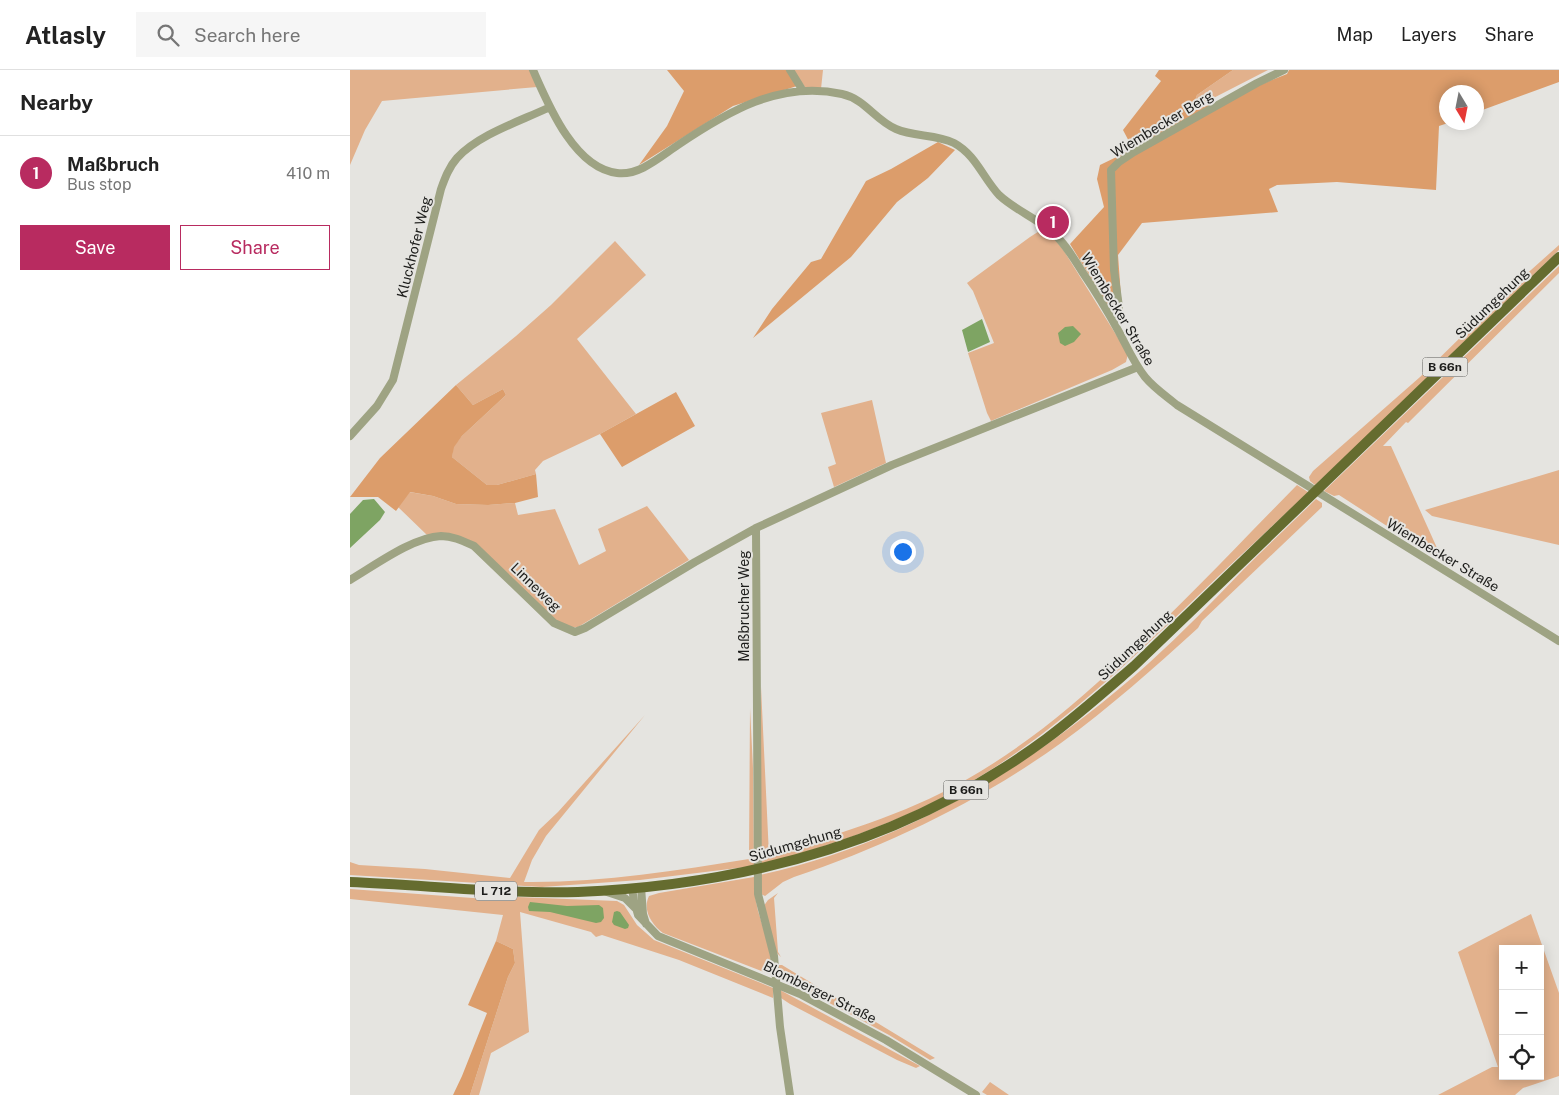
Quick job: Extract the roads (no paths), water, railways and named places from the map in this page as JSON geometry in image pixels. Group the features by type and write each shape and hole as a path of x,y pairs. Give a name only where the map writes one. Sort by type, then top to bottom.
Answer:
{"main road":[{"name":"Südumgehung","path":"636,888 725,877 800,859 859,840 900,823 967,790 1045,739 1090,704 1141,659 1559,257"},
{"name":"L 712","path":"350,882 499,891 550,892 636,888"}],"street":[{"name":"Wiembecker Straße","path":"533,70 562,130 580,152 603,169 611,172 622,174 644,167 730,112 760,100 803,91 844,95 862,103 895,129 944,139 962,148 978,164 999,194 1052,232 1061,241 1113,321 1138,367 1153,385 1177,405 1559,641"},
{"path":"790,70 803,91"},
{"name":"Wiembecker Berg","path":"1113,321 1120,307 1114,270 1111,170 1118,162 1134,152 1257,83 1284,70"},
{"name":"Kluckhofer Weg","path":"350,436 377,406 393,380 441,189 447,173 457,158 474,143 550,107"},
{"path":"756,528 901,462 1138,367"},
{"name":"Linneweg","path":"350,580 423,539 440,536 458,538 474,546 554,623 575,632 585,628 756,528"},
{"name":"Maßbrucher Weg","path":"756,528 757,888 759,903 773,948 777,998 790,1095"},
{"path":"636,888 647,926"},
{"name":"Blomberger Straße","path":"636,888 635,908 640,919 652,932 666,941 760,976 816,1002 886,1040 976,1095"},
{"path":"602,890 621,896 635,908"}],"place":[{"name":"Maßbruch","path":"1053,222"}]}
